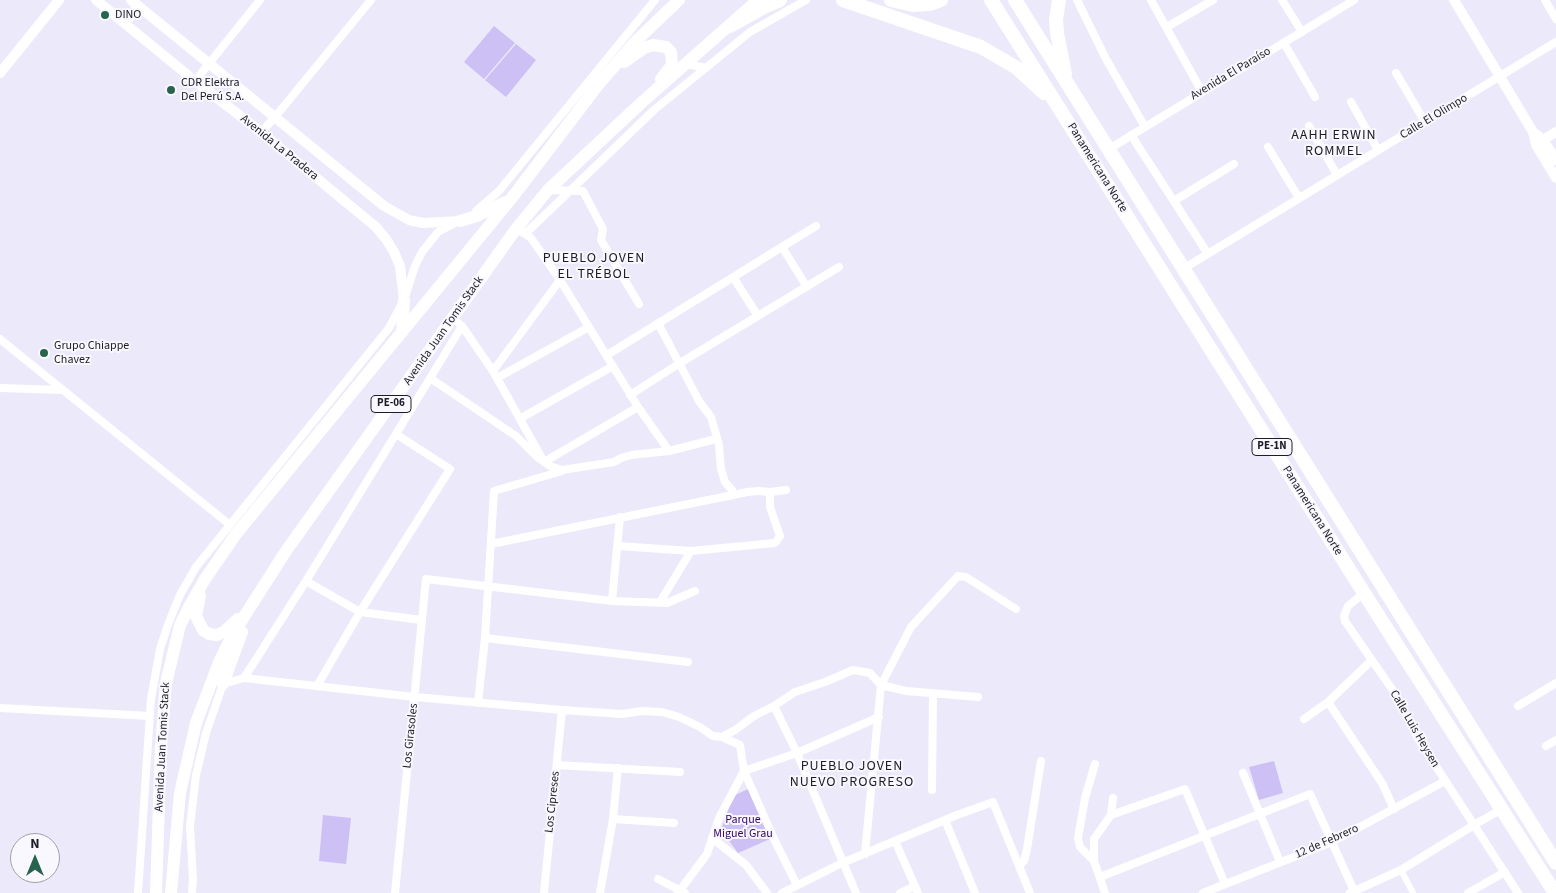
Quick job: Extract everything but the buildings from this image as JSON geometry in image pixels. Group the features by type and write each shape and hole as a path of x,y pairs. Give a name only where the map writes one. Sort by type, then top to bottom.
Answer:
{"highway":[{"path":"726,30 762,3 780,0"},
{"path":"843,0 981,47 1017,68 1060,108"},
{"path":"890,0 913,5 930,4 941,0"},
{"name":"Panamericana Norte","path":"991,0 1555,893"},
{"name":"Panamericana Norte","path":"1015,0 1556,863"},
{"path":"1059,0 1056,20 1057,33 1066,82"}],"main road":[{"name":"Avenida Juan Tomis Stack","path":"156,893 161,738 166,683 180,624 206,579 236,534 511,199 598,85 636,40 679,0"},
{"name":"Avenida Juan Tomis Stack","path":"171,893 180,793 196,724 220,660 233,634 259,592 323,498 457,322 548,190 640,104 726,30"},
{"path":"598,85 644,48 653,45 666,47 671,52 672,64 640,104"},
{"name":"PE-06","path":"460,221 477,216 511,199"},
{"path":"402,332 404,300"},
{"path":"206,579 196,616 203,630 209,634 217,634 231,626 259,592"},
{"path":"223,684 259,592"}],"street":[{"path":"0,73 59,0"},
{"name":"Avenida La Pradera","path":"96,0 362,214 386,239 394,252 400,266 404,300"},
{"path":"195,81 260,0"},
{"path":"260,132 275,117 371,0"},
{"name":"Avenida Juan Tomis Stack","path":"138,893 151,699 160,649 169,622 180,595 196,567 389,328 404,300 415,266 422,252 438,232 475,212 499,191 655,0"},
{"name":"Avenida Juan Tomis Stack","path":"521,231 569,191 654,110 733,45 764,23 791,10 806,0"},
{"path":"1077,0 1106,59 1145,127"},
{"path":"1152,0 1202,92"},
{"path":"1166,28 1213,0"},
{"path":"1282,0 1302,32"},
{"name":"Avenida El Paraíso","path":"1108,149 1354,0"},
{"path":"1454,0 1533,132 1556,160"},
{"path":"1545,0 1556,19"},
{"path":"124,23 134,3"},
{"name":"Avenida La Pradera","path":"134,3 384,206 410,220 423,223 460,221"},
{"path":"762,3 764,23"},
{"path":"726,30 733,45"},
{"name":"Calle El Olimpo","path":"1183,269 1556,42"},
{"path":"1284,43 1315,97"},
{"path":"687,64 706,68"},
{"path":"1396,73 1424,122"},
{"path":"1351,102 1378,150"},
{"path":"1309,126 1337,175"},
{"path":"1540,142 1556,132"},
{"path":"1131,135 1208,254"},
{"path":"1540,142 1556,178"},
{"path":"1268,147 1299,198"},
{"path":"1174,201 1234,164"},
{"path":"548,190 583,191 603,229 601,240 639,304"},
{"path":"607,355 816,226"},
{"path":"521,231 531,238 560,280 630,395 669,451"},
{"path":"782,247 807,287"},
{"path":"630,395 839,267"},
{"path":"733,277 758,316"},
{"path":"495,375 560,280"},
{"path":"244,678 306,581 430,378 457,322 495,375 521,418 544,462"},
{"path":"658,323 699,402 711,417 719,445 721,469 725,482 732,490 733,495"},
{"path":"495,375 589,327"},
{"path":"0,339 230,525"},
{"path":"521,418 614,366"},
{"path":"430,378 516,436 544,462 562,470"},
{"path":"0,388 62,390"},
{"path":"544,462 638,407"},
{"path":"317,686 360,612 450,469 396,434"},
{"path":"478,703 485,638 494,491 562,470 614,462 631,455 669,451 716,439"},
{"path":"491,544 733,495 759,491 786,490"},
{"path":"618,546 692,551 771,544 777,541 780,536 770,507 770,492"},
{"path":"612,601 620,517"},
{"path":"660,602 692,551"},
{"path":"866,854 881,685 910,627 958,576 966,577 1016,609"},
{"name":"Los Girasoles","path":"395,893 426,580 488,586"},
{"path":"306,581 360,612 422,620"},
{"path":"488,586 612,601 668,603 696,591"},
{"name":"Calle Luis Heysen","path":"1364,593 1348,606 1344,616 1346,621 1400,702 1418,740 1518,893"},
{"path":"485,638 688,662"},
{"path":"1304,719 1328,702 1372,660"},
{"path":"722,737 795,692 853,670 870,673 881,685 906,691 978,697"},
{"path":"192,893 190,826 196,775 206,733 223,684 244,678 478,703 622,714 642,711 662,712 679,717 700,727 713,736 722,737 740,745 744,771 797,885"},
{"path":"1518,706 1556,682"},
{"path":"932,790 933,693"},
{"path":"1328,702 1382,783 1394,809"},
{"path":"774,706 797,753 856,893"},
{"path":"0,708 150,716"},
{"name":"Los Cipreses","path":"544,893 562,710"},
{"path":"658,879 681,892 707,854 719,818 744,771 797,753 879,717"},
{"path":"1546,746 1556,740"},
{"path":"1019,866 1024,861 1027,849 1042,761"},
{"path":"1094,861 1080,847 1078,838 1085,798 1095,764"},
{"path":"557,765 680,772"},
{"path":"600,893 613,819 618,768"},
{"path":"1243,773 1280,862"},
{"name":"12 de Febrero","path":"1203,893 1332,842 1445,781"},
{"path":"1111,815 1185,789 1225,884"},
{"path":"1100,877 1310,794 1353,893 1401,870 1502,809"},
{"path":"1105,893 1094,861 1094,840 1111,815 1113,798"},
{"path":"782,893 842,863 944,820 993,802 1030,893"},
{"path":"613,819 674,823"},
{"path":"944,820 975,893"},
{"path":"712,838 746,865 767,893"},
{"path":"895,841 916,890 900,893"},
{"path":"1401,870 1413,893"},
{"path":"1468,893 1505,872"}],"green space":[{"path":"494,26 515,43 484,79 464,62"},
{"path":"516,44 536,60 506,97 485,80"},
{"path":"1274,761 1283,793 1259,800 1249,767"},
{"name":"Parque Miguel Grau","path":"748,789 770,839 738,853 721,830 733,796"},
{"path":"323,815 351,818 346,864 319,861"}],"place":[{"name":"DINO","path":"105,15"},
{"name":"CDR Elektra Del Perú S.A.","path":"171,90"},
{"name":"Grupo Chiappe Chavez","path":"44,353"}],"district":[{"name":"AAHH ERWIN ROMMEL","path":"1334,144"},
{"name":"PUEBLO JOVEN EL TRÉBOL","path":"594,268"},
{"name":"PUEBLO JOVEN NUEVO PROGRESO","path":"852,776"}]}
